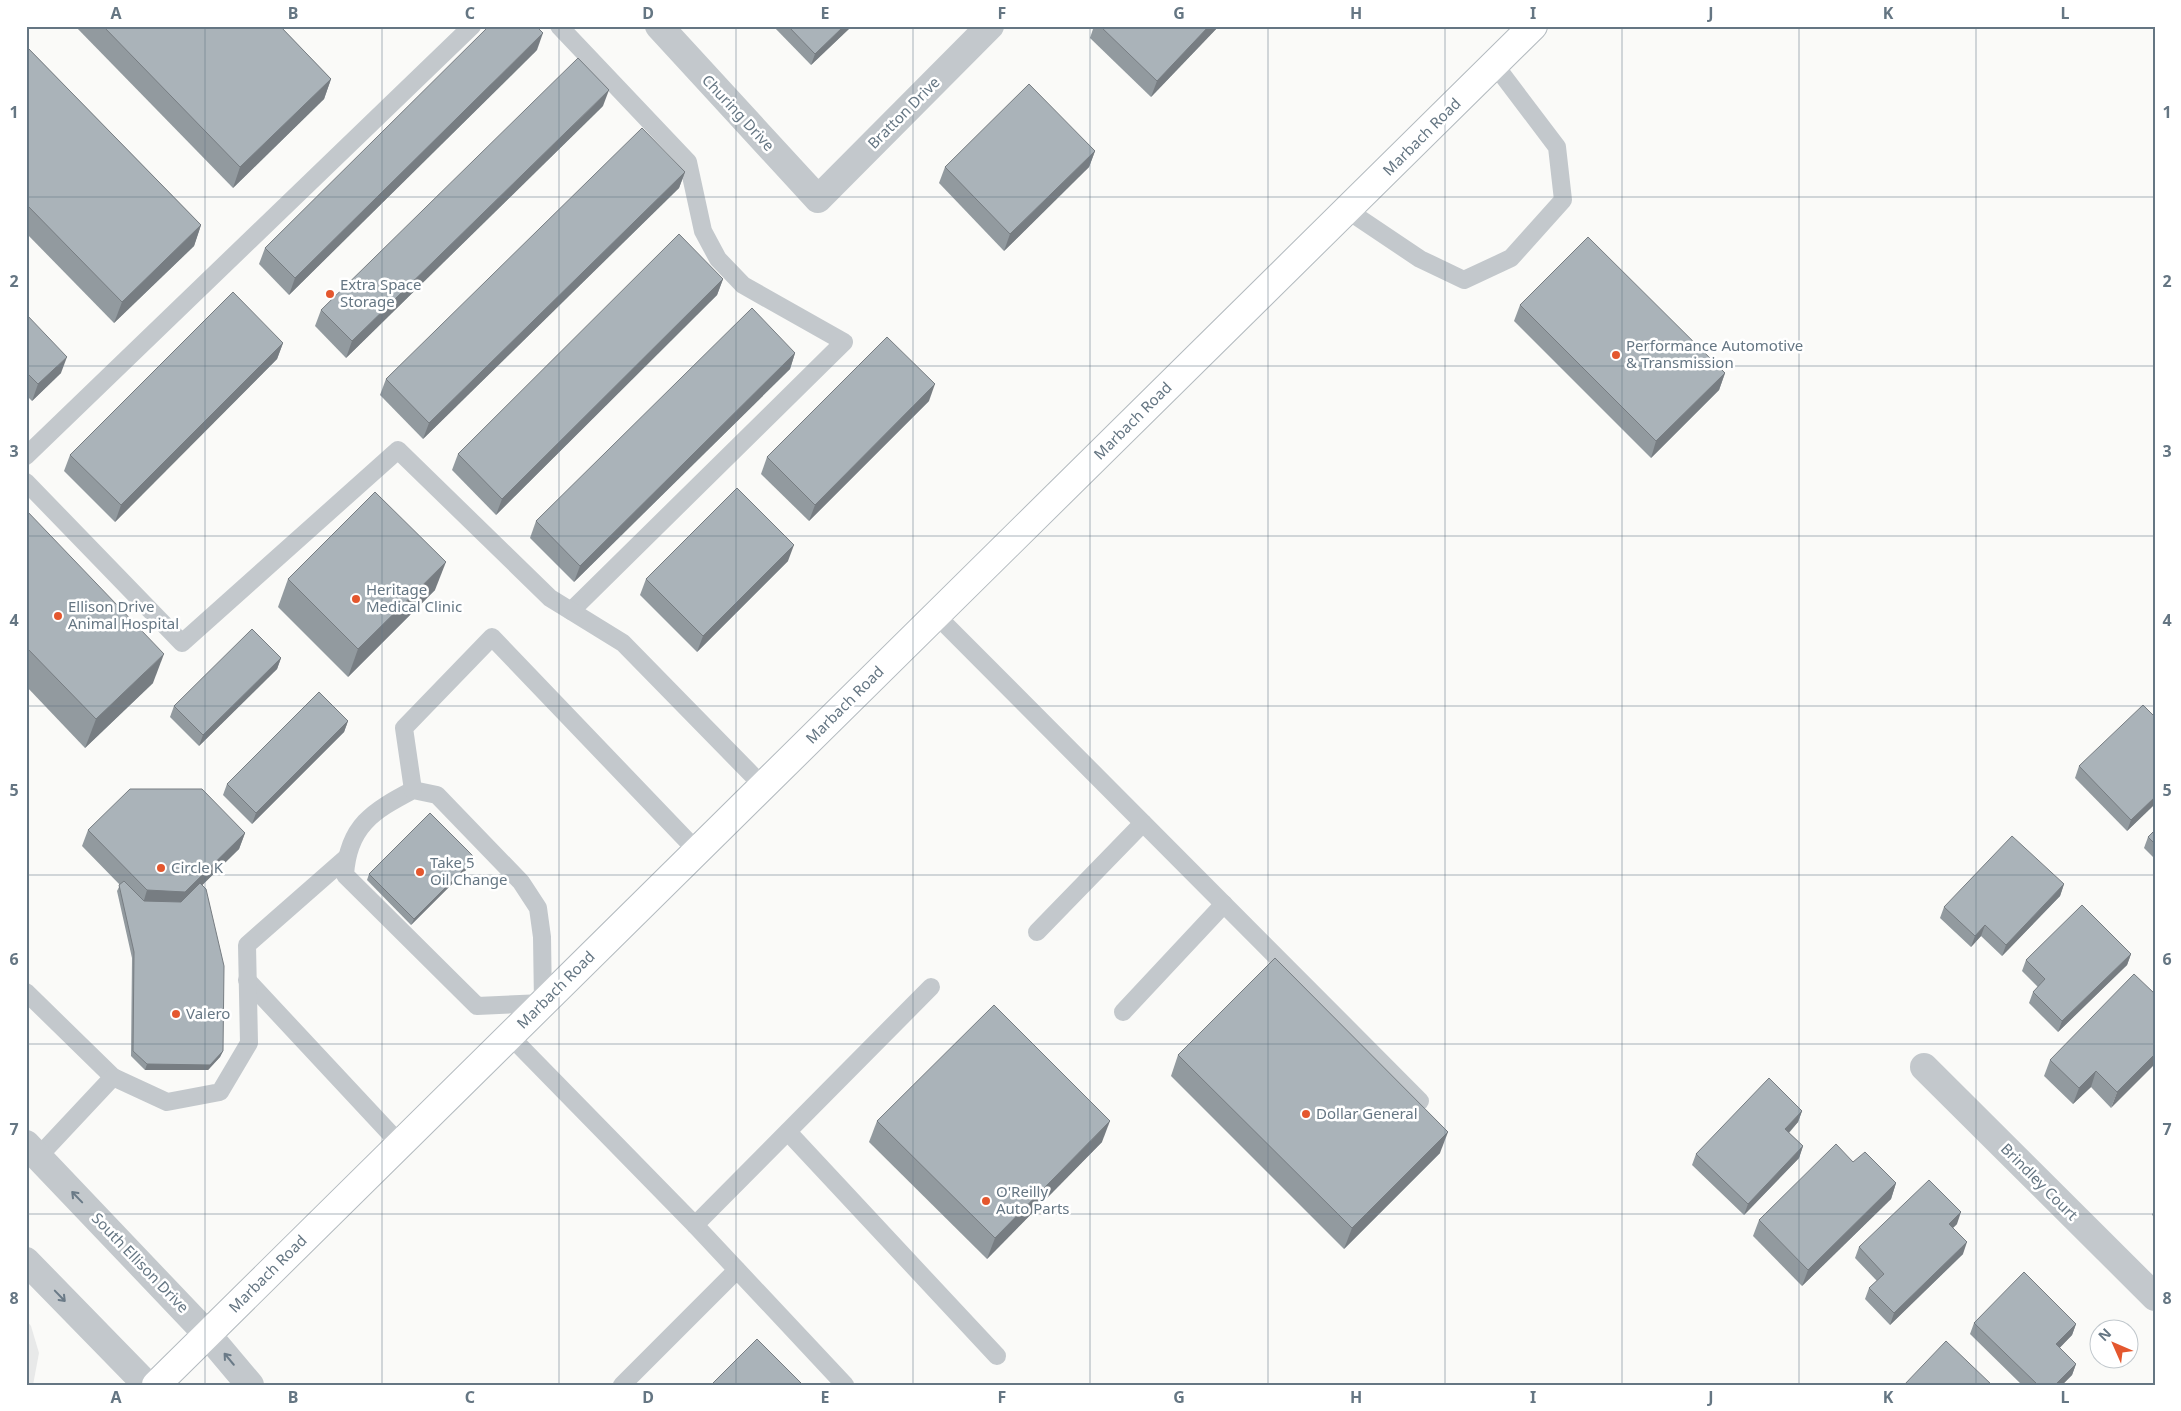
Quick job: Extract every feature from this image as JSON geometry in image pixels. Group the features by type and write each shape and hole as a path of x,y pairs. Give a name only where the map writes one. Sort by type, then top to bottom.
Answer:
{"main road":[{"name":"Marbach Road","path":"156,1385 1533,26"}],"street":[{"name":"Churing Drive","path":"659,26 818,200"},
{"name":"Bratton Drive","path":"818,200 990,26"},
{"name":"Brindley Court","path":"1924,1067 2155,1297"},
{"name":"South Ellison Drive","path":"30,1157 207,1334 250,1385"},
{"path":"26,1261 147,1385"}],"lane":[{"path":"26,456 472,26"},
{"path":"559,26 688,162 703,232 718,259 743,285 844,342 571,611"},
{"path":"1347,210 1420,259 1464,280 1511,258 1564,200 1557,148 1494,65"},
{"path":"26,482 182,643 398,450 550,598 623,643 763,786"},
{"path":"936,616 1420,1101"},
{"path":"413,790 404,728 492,637 697,851"},
{"path":"26,992 113,1077 167,1102 220,1092 249,1042 247,945 346,866 360,828 380,808 413,790 437,795 520,882 538,908 542,938 542,1003 477,1006 346,866"},
{"path":"1037,932 1142,823"},
{"path":"1123,1012 1224,904"},
{"path":"247,980 400,1144"},
{"path":"695,1226 931,987"},
{"path":"510,1036 738,1270 845,1385"},
{"path":"30,1157 113,1077"},
{"path":"788,1132 997,1356"},
{"path":"622,1385 738,1270"}],"shaded area":[{"path":"26,1320 31,1326 39,1353 33,1385 26,1385"}],"building":[{"path":"103,26 280,26 331,79 240,167"},
{"path":"489,26 536,26 543,33 295,278 265,248"},
{"path":"788,26 844,26 815,54"},
{"path":"1100,26 1209,26 1157,81"},
{"path":"26,46 201,225 122,302 26,204"},
{"path":"578,58 609,90 352,341 321,310"},
{"path":"1029,84 1095,151 1010,234 945,167"},
{"path":"642,128 685,172 429,423 386,379"},
{"path":"679,234 723,279 502,499 458,454"},
{"name":"Performance Automotive & Transmission","path":"1588,237 1725,373 1656,441 1520,305"},
{"path":"233,292 283,343 121,505 70,455"},
{"path":"752,308 795,353 580,566 536,521"},
{"path":"26,314 67,357 38,384 26,372"},
{"path":"887,337 935,384 815,505 767,457"},
{"path":"737,488 794,545 703,636 646,579"},
{"name":"Heritage Medical Clinic","path":"375,492 446,562 358,649 288,579"},
{"name":"Ellison Drive Animal Hospital","path":"26,510 164,654 96,719 26,647"},
{"path":"252,629 281,658 203,735 174,706"},
{"path":"319,692 348,721 256,813 227,784"},
{"path":"2143,705 2155,717 2155,797 2131,820 2079,766"},
{"name":"Circle K","path":"130,789 202,789 245,833 185,892 147,890 88,830"},
{"name":"Take 5 Oil Change","path":"430,813 475,858 414,919 369,874"},
{"path":"2155,830 2155,844 2148,837"},
{"path":"2012,836 2064,884 2006,945 1985,925 1975,936 1944,907"},
{"name":"Valero","path":"124,881 144,901 181,902 200,883 206,889 224,966 223,1051 210,1065 147,1064 133,1051 134,952 119,885"},
{"path":"2082,905 2131,954 2062,1021 2033,992 2045,979 2026,960"},
{"name":"Dollar General","path":"1275,958 1448,1132 1352,1228 1178,1055"},
{"path":"2134,974 2155,994 2155,1054 2117,1092 2096,1071 2079,1088 2050,1060"},
{"name":"O'Reilly Auto Parts","path":"994,1005 1110,1121 995,1238 877,1121"},
{"path":"1769,1078 1802,1111 1785,1129 1803,1146 1748,1204 1696,1154"},
{"path":"1836,1144 1853,1162 1865,1152 1896,1183 1808,1270 1759,1220"},
{"path":"1929,1180 1961,1212 1949,1224 1967,1242 1894,1313 1869,1288 1884,1274 1859,1247"},
{"path":"2024,1272 2076,1324 2056,1344 2076,1364 2055,1385 2038,1385 1974,1323"},
{"path":"757,1339 803,1385 711,1385"},
{"path":"1946,1341 1992,1385 1904,1385"}],"place":[{"name":"Extra Space Storage","path":"330,294"},
{"name":"Performance Automotive & Transmission","path":"1616,355"},
{"name":"Heritage Medical Clinic","path":"356,599"},
{"name":"Ellison Drive Animal Hospital","path":"58,616"},
{"name":"Circle K","path":"161,868"},
{"name":"Take 5 Oil Change","path":"420,872"},
{"name":"Valero","path":"176,1014"},
{"name":"Dollar General","path":"1306,1114"},
{"name":"O'Reilly Auto Parts","path":"986,1201"}]}
